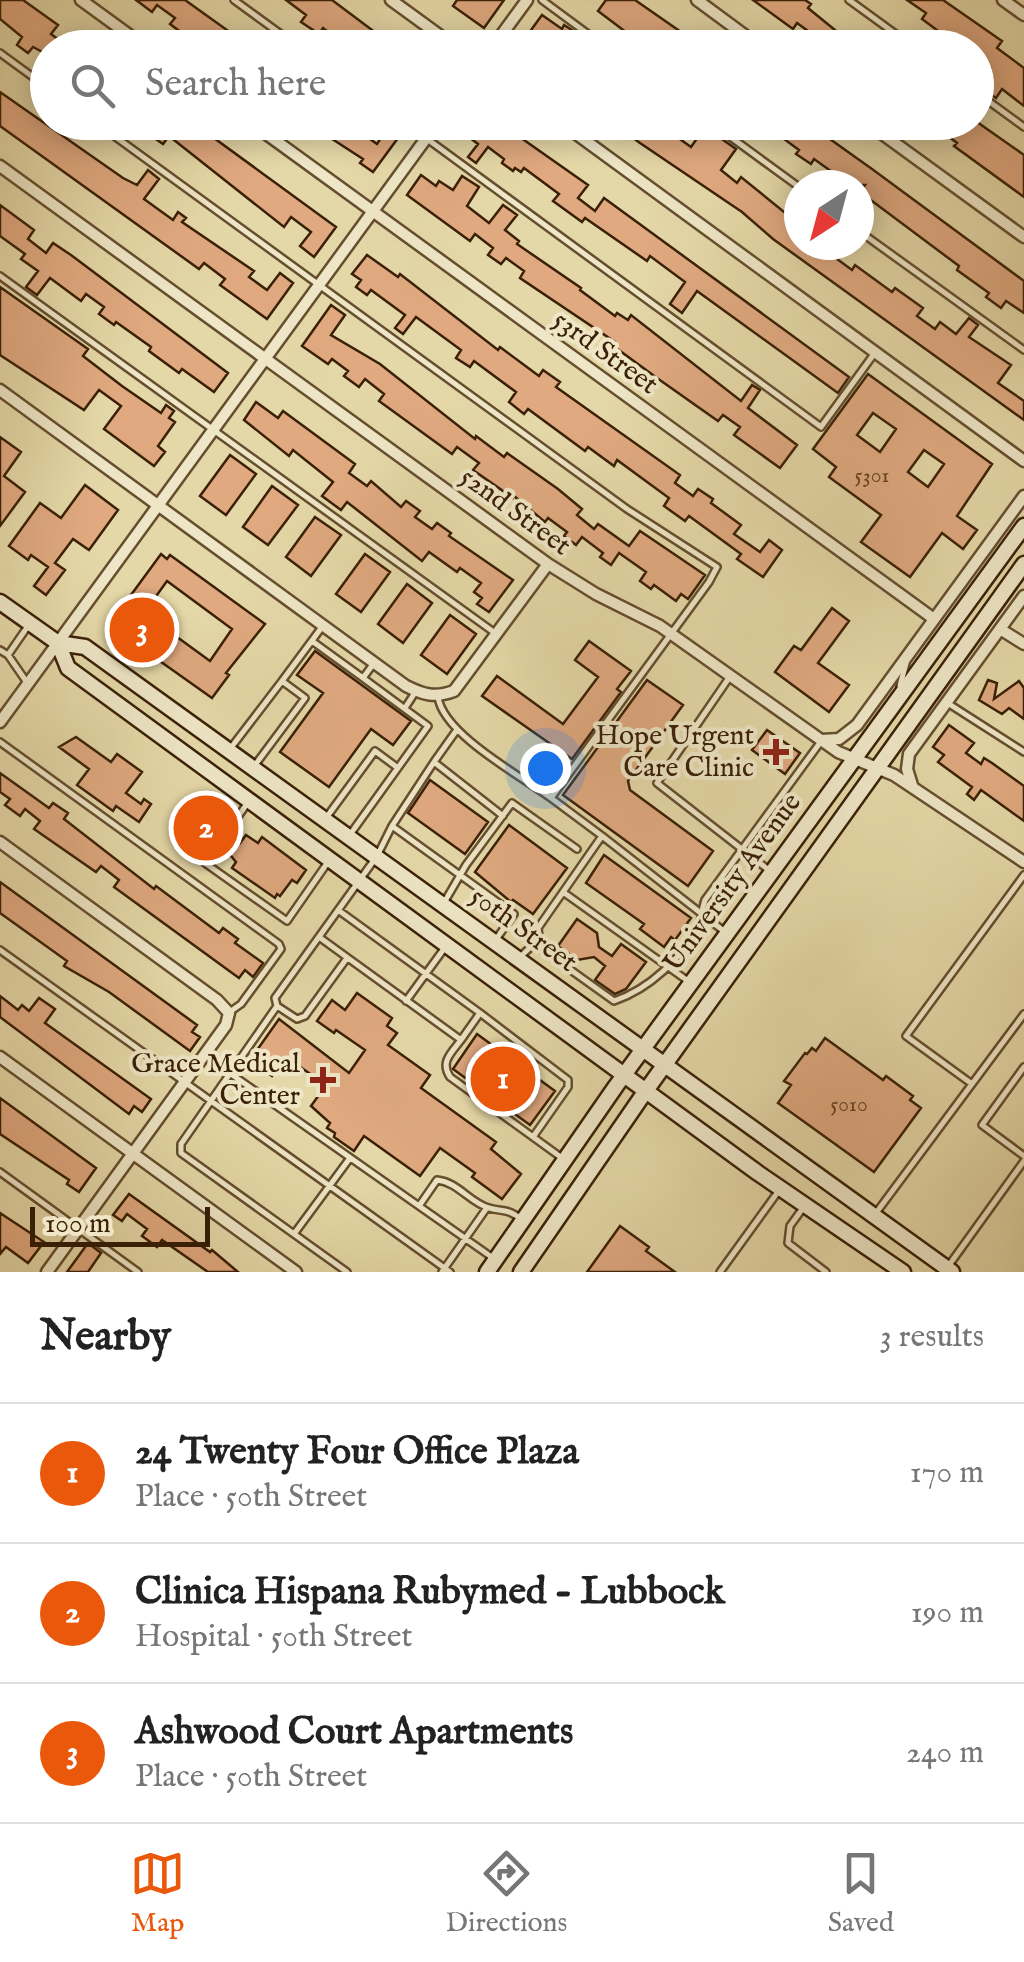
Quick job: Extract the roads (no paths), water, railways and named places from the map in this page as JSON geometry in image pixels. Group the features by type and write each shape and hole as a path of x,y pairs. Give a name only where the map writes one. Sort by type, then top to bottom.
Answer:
{"main road":[{"name":"University Avenue","path":"494,1261 643,1048 1024,526"},
{"name":"University Avenue","path":"523,1269 645,1092 1024,564"},
{"name":"50th Street","path":"0,602 58,643 85,647 589,1008 947,1271"},
{"name":"50th Street","path":"58,643 68,668 645,1092 904,1272"},
{"path":"494,1261 523,1269"}],"street":[{"path":"81,0 122,30"},
{"path":"391,0 432,30"},
{"path":"505,30 527,0"},
{"path":"697,0 738,30"},
{"path":"1003,0 1024,15"},
{"name":"53rd Street","path":"275,140 934,619"},
{"path":"0,722 425,140"},
{"path":"585,140 1024,461"},
{"path":"891,140 1024,238"},
{"name":"52nd Street","path":"0,166 548,564 670,633 822,740 912,786 1024,862"},
{"path":"0,390 416,692 438,696 454,691 548,564"},
{"path":"822,740 849,734 1024,496"},
{"path":"912,786 907,770 909,754 1024,596"},
{"path":"1000,629 1024,644"},
{"path":"0,842 218,1000 229,1013 226,1025 47,1272"},
{"path":"0,1058 296,1272"}],"lane":[{"path":"234,0 275,30"},
{"path":"542,0 583,30"},
{"path":"849,0 890,30"},
{"path":"0,53 30,75"},
{"path":"994,105 1024,127"},
{"path":"120,140 627,509 709,558 717,567 552,798"},
{"path":"429,140 822,427 875,353"},
{"path":"735,140 784,176"},
{"path":"874,241 1024,350"},
{"path":"0,276 497,634"},
{"path":"8,655 30,623"},
{"path":"229,750 323,626"},
{"path":"312,642 428,726 349,836"},
{"path":"0,650 28,684"},
{"path":"895,705 908,655"},
{"path":"363,678 374,663"},
{"path":"731,675 657,783 772,873"},
{"path":"253,768 305,698 282,681"},
{"path":"405,708 416,692"},
{"path":"438,696 440,710 457,730 702,911 727,934"},
{"path":"946,702 1024,752"},
{"path":"347,958 305,1016 297,1019 277,1006 275,998 377,856 392,826 457,730"},
{"path":"602,836 538,928 538,940 540,948 614,1000 628,996 668,967 700,922 705,900 822,740"},
{"path":"0,742 280,944 281,949 229,1013"},
{"path":"325,819 375,751 398,768"},
{"path":"434,762 502,816"},
{"path":"250,800 205,863 287,921 330,860"},
{"path":"443,904 466,865 512,803 577,849"},
{"path":"392,826 514,914 495,940"},
{"path":"972,1084 906,1036 1024,875"},
{"path":"563,892 690,983"},
{"path":"338,910 568,1080 568,1087 533,1137"},
{"path":"319,937 460,1040"},
{"path":"519,958 538,940"},
{"path":"406,1001 446,946"},
{"path":"0,950 446,1271 487,1208"},
{"path":"556,985 568,968"},
{"path":"589,1008 601,991"},
{"path":"277,1006 181,1144 182,1153 347,1272"},
{"path":"480,1013 446,1061 450,1078 564,1160"},
{"path":"874,1215 1024,1014"},
{"path":"947,1271 1024,1159 982,1125 1024,1067"},
{"path":"230,1074 494,1261"},
{"path":"294,1234 350,1158"},
{"path":"0,1172 138,1272"},
{"path":"419,1206 437,1180 448,1181 487,1208 506,1208 522,1220"},
{"path":"720,1272 780,1188"},
{"path":"805,1205 790,1226 788,1244 826,1272"}],"place":[{"name":"Ashwood Court Apartments","path":"142,630"},
{"name":"Hope Urgent Care Clinic","path":"776,752"},
{"name":"Clinica Hispana Rubymed - Lubbock","path":"206,828"},
{"name":"24 Twenty Four Office Plaza","path":"503,1079"},
{"name":"Grace Medical Center","path":"323,1080"}]}
